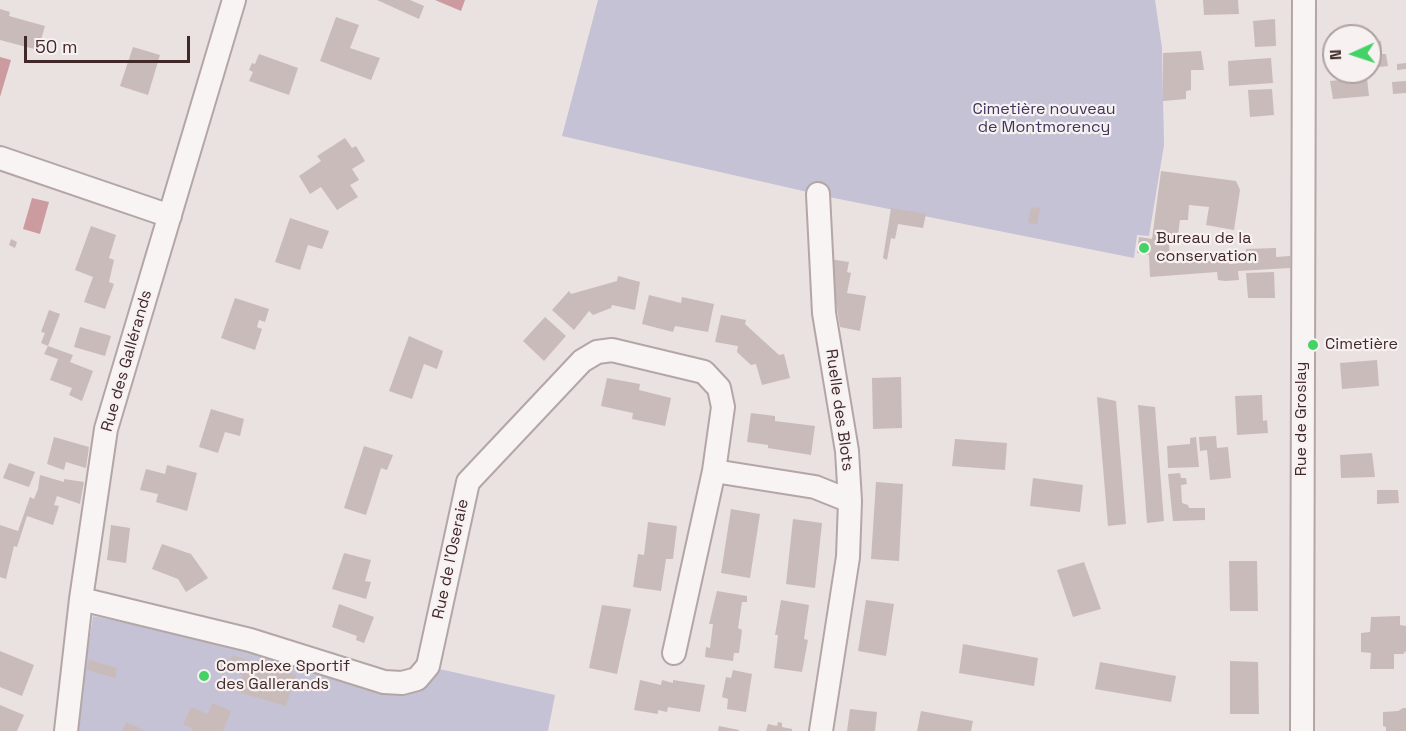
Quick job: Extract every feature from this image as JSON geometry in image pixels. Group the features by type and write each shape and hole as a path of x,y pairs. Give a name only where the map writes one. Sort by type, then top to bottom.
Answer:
{"street":[{"name":"Rue des Gallérands","path":"66,731 81,599 106,429 234,0"},
{"name":"Rue de Groslay","path":"1302,731 1304,0"},
{"path":"0,158 170,216"},
{"name":"Ruelle des Blots","path":"818,195 824,313 848,451 850,501 848,557 821,731"},
{"name":"Rue de l'Oseraie","path":"81,599 250,640 384,682 402,683 417,679 428,666 468,482 582,361 597,352 612,350 704,372 719,388 723,407 714,471 674,653"},
{"path":"714,471 814,487 850,501"}],"green space":[{"name":"Cimetière nouveau de Montmorency","path":"598,0 1155,0 1162,48 1164,145 1149,236 1137,235 1134,258 834,198 562,136"},
{"name":"Complexe Sportif des Gallerands","path":"93,616 228,644 345,683 405,694 424,688 435,668 555,695 548,731 75,731"}],"shaded area":[{"path":"435,0 465,0 461,11"},
{"path":"0,57 11,60 0,97"},
{"path":"32,198 49,202 40,234 23,229"}],"building":[{"path":"377,0 410,0 424,6 419,19"},
{"path":"1203,0 1238,0 1239,14 1204,15"},
{"path":"0,9 10,12 9,16 45,26 38,50 0,40"},
{"path":"336,17 359,25 350,48 380,58 371,80 320,61"},
{"path":"1275,19 1276,46 1255,47 1253,21"},
{"path":"133,47 160,55 148,95 120,86"},
{"path":"1201,51 1204,70 1191,70 1191,90 1186,91 1186,99 1163,101 1163,53"},
{"path":"259,54 298,68 289,95 249,81 253,72 249,70 252,63 255,64"},
{"path":"1382,54 1386,54 1388,66 1382,67"},
{"path":"1271,58 1273,83 1229,86 1228,61"},
{"path":"1406,63 1406,69 1397,70 1397,64"},
{"path":"1406,81 1406,93 1393,94 1392,82"},
{"path":"1330,84 1368,84 1369,96 1333,99"},
{"path":"1272,89 1274,115 1250,117 1248,90"},
{"path":"345,138 352,148 356,146 365,161 352,169 359,180 350,185 358,197 337,210 321,187 310,194 299,176 321,161 317,156"},
{"path":"1161,171 1236,181 1240,190 1234,230 1206,225 1209,207 1189,205 1188,220 1180,220 1177,243 1169,243 1170,263 1229,260 1229,264 1241,263 1241,253 1246,252 1246,249 1276,248 1276,257 1290,256 1290,268 1238,271 1239,280 1225,281 1218,280 1217,272 1150,277 1149,255 1137,253 1139,237 1152,239"},
{"path":"1031,207 1040,208 1037,224 1028,223"},
{"path":"891,208 926,214 923,228 898,224 895,239 891,238 887,260 883,258"},
{"path":"290,218 329,231 322,249 308,245 300,270 275,262"},
{"path":"91,226 116,235 109,258 114,260 109,282 114,284 105,309 84,302 93,277 75,270"},
{"path":"11,239 17,242 15,248 9,245"},
{"path":"829,259 849,262 847,272 851,273 847,293 866,296 860,331 840,327"},
{"path":"1274,272 1275,298 1248,298 1246,273"},
{"path":"618,276 640,282 635,310 612,305 611,308 593,315 589,311 574,330 552,310 569,291 571,294 617,281"},
{"path":"649,295 681,303 682,297 714,304 708,332 675,326 673,332 642,324"},
{"path":"235,298 269,309 265,322 259,320 257,327 262,329 255,350 221,338"},
{"path":"49,310 60,314 48,346 41,343 45,333 41,332"},
{"path":"721,315 746,320 745,324 779,355 784,354 790,378 762,385 756,364 751,365 737,352 738,346 715,342"},
{"path":"545,317 566,336 544,361 523,341"},
{"path":"80,327 111,336 105,356 74,347"},
{"path":"409,336 443,351 437,369 424,364 412,399 389,391"},
{"path":"48,346 73,355 70,362 93,371 82,401 69,395 72,388 50,380 58,359 44,354"},
{"path":"1377,360 1379,386 1342,389 1340,363"},
{"path":"901,377 902,428 873,429 872,378"},
{"path":"607,378 640,384 639,390 671,398 665,426 632,419 633,413 601,406"},
{"path":"1262,395 1263,421 1267,420 1268,433 1237,435 1235,396"},
{"path":"1097,397 1116,401 1126,524 1108,526"},
{"path":"1138,405 1155,407 1164,521 1147,523"},
{"path":"211,409 244,419 240,436 225,432 218,453 199,447"},
{"path":"751,413 775,416 775,421 815,426 811,455 747,442"},
{"path":"1216,436 1217,448 1228,447 1231,478 1210,480 1207,450 1200,451 1199,437"},
{"path":"54,437 89,447 86,468 66,462 64,470 47,464"},
{"path":"1196,437 1199,467 1168,468 1167,446 1190,444 1190,438"},
{"path":"955,439 1007,443 1005,470 952,466"},
{"path":"364,446 393,455 387,470 381,468 366,515 344,508"},
{"path":"1372,453 1375,477 1341,478 1340,455"},
{"path":"9,463 35,472 29,487 3,478"},
{"path":"167,465 197,473 187,511 156,502 158,494 140,490 146,469 165,474"},
{"path":"1180,473 1181,478 1186,478 1187,484 1181,485 1182,503 1188,505 1189,508 1205,508 1205,520 1173,521 1168,474"},
{"path":"40,475 64,482 64,479 84,482 80,504 57,496 54,505 59,506 53,525 27,516 17,547 14,546 6,579 0,577 0,525 18,531 30,497 34,499 38,489"},
{"path":"1033,478 1083,485 1080,512 1030,506"},
{"path":"876,482 903,484 899,561 871,559"},
{"path":"1377,490 1398,490 1399,503 1377,504"},
{"path":"731,509 760,514 750,578 721,573"},
{"path":"793,519 822,523 815,588 786,584"},
{"path":"648,522 677,526 673,559 666,559 661,591 633,587 638,554 644,555"},
{"path":"111,525 130,528 126,563 107,560"},
{"path":"162,544 191,554 208,578 186,592 178,579 152,569"},
{"path":"344,553 371,560 365,581 371,582 366,599 332,589"},
{"path":"1229,561 1257,561 1258,611 1230,611"},
{"path":"1084,562 1101,609 1073,617 1057,570"},
{"path":"717,591 747,596 747,602 742,602 738,628 742,630 739,653 734,653 733,661 705,657 706,647 710,648 713,624 709,624"},
{"path":"781,600 809,605 804,639 808,640 802,672 774,668 778,635 775,635"},
{"path":"866,600 894,604 886,656 858,651"},
{"path":"339,604 374,617 364,643 356,640 357,636 332,627"},
{"path":"602,605 631,609 617,674 589,668"},
{"path":"1400,616 1400,625 1406,626 1406,651 1403,654 1394,654 1394,669 1370,669 1371,653 1361,652 1361,633 1370,632 1371,617"},
{"path":"963,644 1038,658 1034,686 959,673"},
{"path":"0,651 34,665 22,696 0,687"},
{"path":"232,655 296,675 286,706 238,692 243,675 228,669"},
{"path":"89,660 117,668 115,678 87,670"},
{"path":"1230,661 1258,662 1259,714 1230,714"},
{"path":"1100,662 1176,676 1171,702 1095,689"},
{"path":"733,670 752,674 746,712 727,709 728,699 722,697 726,677 731,678"},
{"path":"640,680 661,685 662,680 673,683 673,680 705,685 700,712 668,707 667,712 658,710 658,714 634,710"},
{"path":"212,703 231,711 223,731 191,731 192,728 183,725 191,707 208,714"},
{"path":"0,705 24,715 17,731 0,731"},
{"path":"1406,708 1406,731 1386,731 1386,727 1383,726 1383,712 1398,711"},
{"path":"850,709 877,712 875,731 847,731"},
{"path":"921,711 973,721 971,731 917,731"},
{"path":"126,722 146,731 122,731"},
{"path":"778,722 782,723 782,727 792,729 792,731 766,731 768,724 777,726"},
{"path":"719,726 739,730 739,731 718,731"}],"place":[{"name":"Bureau de la conservation","path":"1144,248"},
{"name":"Cimetière","path":"1313,345"},
{"name":"Complexe Sportif des Gallerands","path":"204,676"}]}
